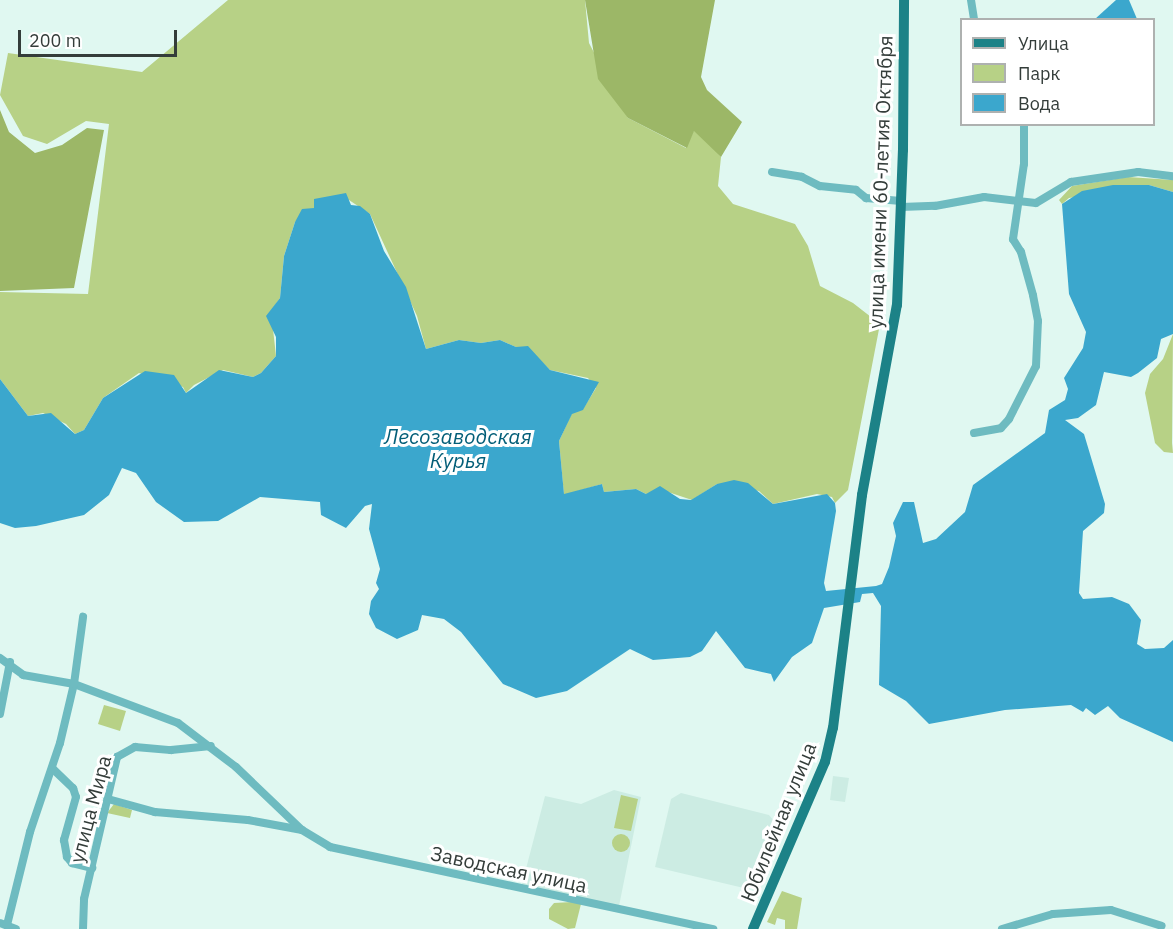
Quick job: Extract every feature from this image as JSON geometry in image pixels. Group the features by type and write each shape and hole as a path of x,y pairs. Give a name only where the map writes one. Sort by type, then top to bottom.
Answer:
{"main road":[{"name":"улица имени 60-летия Октября","path":"846,620 862,495 893,333 901,204 904,0"},
{"name":"Юбилейная улица","path":"753,929 829,751 846,620"}],"street":[{"path":"971,0 974,18"},
{"path":"974,433 1001,428 1009,419 1036,366 1038,321 1021,252 1013,239 1024,126"},
{"path":"772,172 802,177 820,186 856,190 867,198 901,204 935,206 984,197 1043,202 1071,182 1124,173 1173,176"},
{"path":"16,929 3,924 30,832 53,769 74,684 82,617"},
{"path":"0,658 10,662 23,675"},
{"path":"0,714 10,662"},
{"path":"8,672 74,684 178,723 211,746 302,830"},
{"name":"улица Мира","path":"83,929 92,868 117,757 123,750 148,746 171,750 211,746"},
{"path":"53,769 73,788 76,796 64,840 67,857 72,863 92,868"},
{"path":"108,799 155,812 248,820 302,830"},
{"name":"Заводская улица","path":"302,830 320,842 364,856 713,929"},
{"path":"1002,929 1053,914 1111,910 1162,926"}],"shaded area":[{"path":"833,776 849,778 845,802 830,800"},
{"path":"614,790 641,797 619,906 522,884 545,796 581,804"},
{"path":"681,793 769,815 774,821 748,889 655,867 671,799"}],"green space":[{"path":"228,0 585,0 589,43 628,118 686,148 694,130 706,139 721,157 718,186 733,204 795,224 808,246 820,286 853,303 880,324 848,490 835,503 832,497 817,494 773,504 759,491 717,484 692,500 668,492 646,494 636,489 604,492 602,484 564,495 559,441 572,413 583,409 596,388 588,378 550,370 536,356 500,340 481,343 459,340 426,349 417,316 370,214 349,200 314,208 295,222 284,256 280,298 271,311 276,356 261,373 253,377 223,370 194,385 186,393 183,387 139,373 103,398 84,430 75,434 66,424 43,413 28,416 0,379 0,292 88,294 109,124 86,121 47,144 23,136 0,95 8,53 142,72"},
{"path":"585,0 715,0 701,77 707,90 742,122 721,157 694,131 687,148 628,118 598,79"},
{"path":"0,110 9,132 35,153 62,145 87,128 104,130 74,288 0,291"},
{"path":"1128,177 1173,180 1173,192 1149,185 1069,198 1062,204 1059,200 1072,186"},
{"path":"1173,334 1173,453 1164,452 1155,443 1145,393 1150,374 1163,359"},
{"path":"104,705 126,711 120,731 98,724"},
{"path":"621,795 638,799 631,831 614,828"},
{"path":"114,804 132,810 130,818 107,813"},
{"path":"621,834 627,837 630,843 627,849 621,852 615,849 612,843 615,837"},
{"path":"782,891 802,898 797,929 785,929 785,920 777,918 775,925 767,922"},
{"path":"554,903 581,904 575,928 568,929 549,919 549,909"}],"water":[{"path":"1116,0 1129,0 1137,18 1096,18"},
{"name":"Лесозаводская Курья","path":"1113,185 1149,185 1173,192 1173,334 1161,339 1157,358 1131,377 1104,372 1096,405 1078,418 1065,420 1084,434 1105,504 1104,513 1083,531 1079,593 1083,599 1112,597 1129,604 1141,620 1137,644 1145,649 1164,648 1173,640 1173,742 1120,718 1108,706 1095,715 1086,708 1083,712 1071,705 1005,710 929,724 906,701 879,685 881,606 873,593 862,594 860,602 824,608 812,643 792,657 774,682 771,674 745,668 716,631 702,651 690,657 653,660 630,649 567,691 536,698 503,684 461,632 444,619 422,615 418,630 397,639 376,628 369,614 371,601 379,589 376,583 380,569 369,529 372,504 365,506 346,528 321,515 320,502 260,497 218,521 184,522 156,502 136,473 122,468 109,495 84,515 36,526 15,528 0,523 0,379 28,416 51,413 75,434 84,430 103,398 145,371 174,375 186,393 219,370 253,377 261,373 276,356 276,337 266,316 280,298 284,256 295,222 302,209 314,208 314,199 346,193 351,205 360,206 370,214 384,251 406,287 426,349 459,340 481,343 500,340 516,347 528,346 550,370 599,382 583,410 572,414 559,441 564,494 602,484 604,492 636,489 646,494 660,486 680,499 691,500 717,484 734,480 748,483 773,504 827,494 835,503 836,511 824,583 826,591 876,586 882,584 889,567 896,536 893,523 903,502 914,502 923,543 936,539 965,512 973,485 1045,433 1049,410 1065,400 1068,389 1064,378 1083,348 1086,332 1069,294 1062,204 1082,191"}]}
